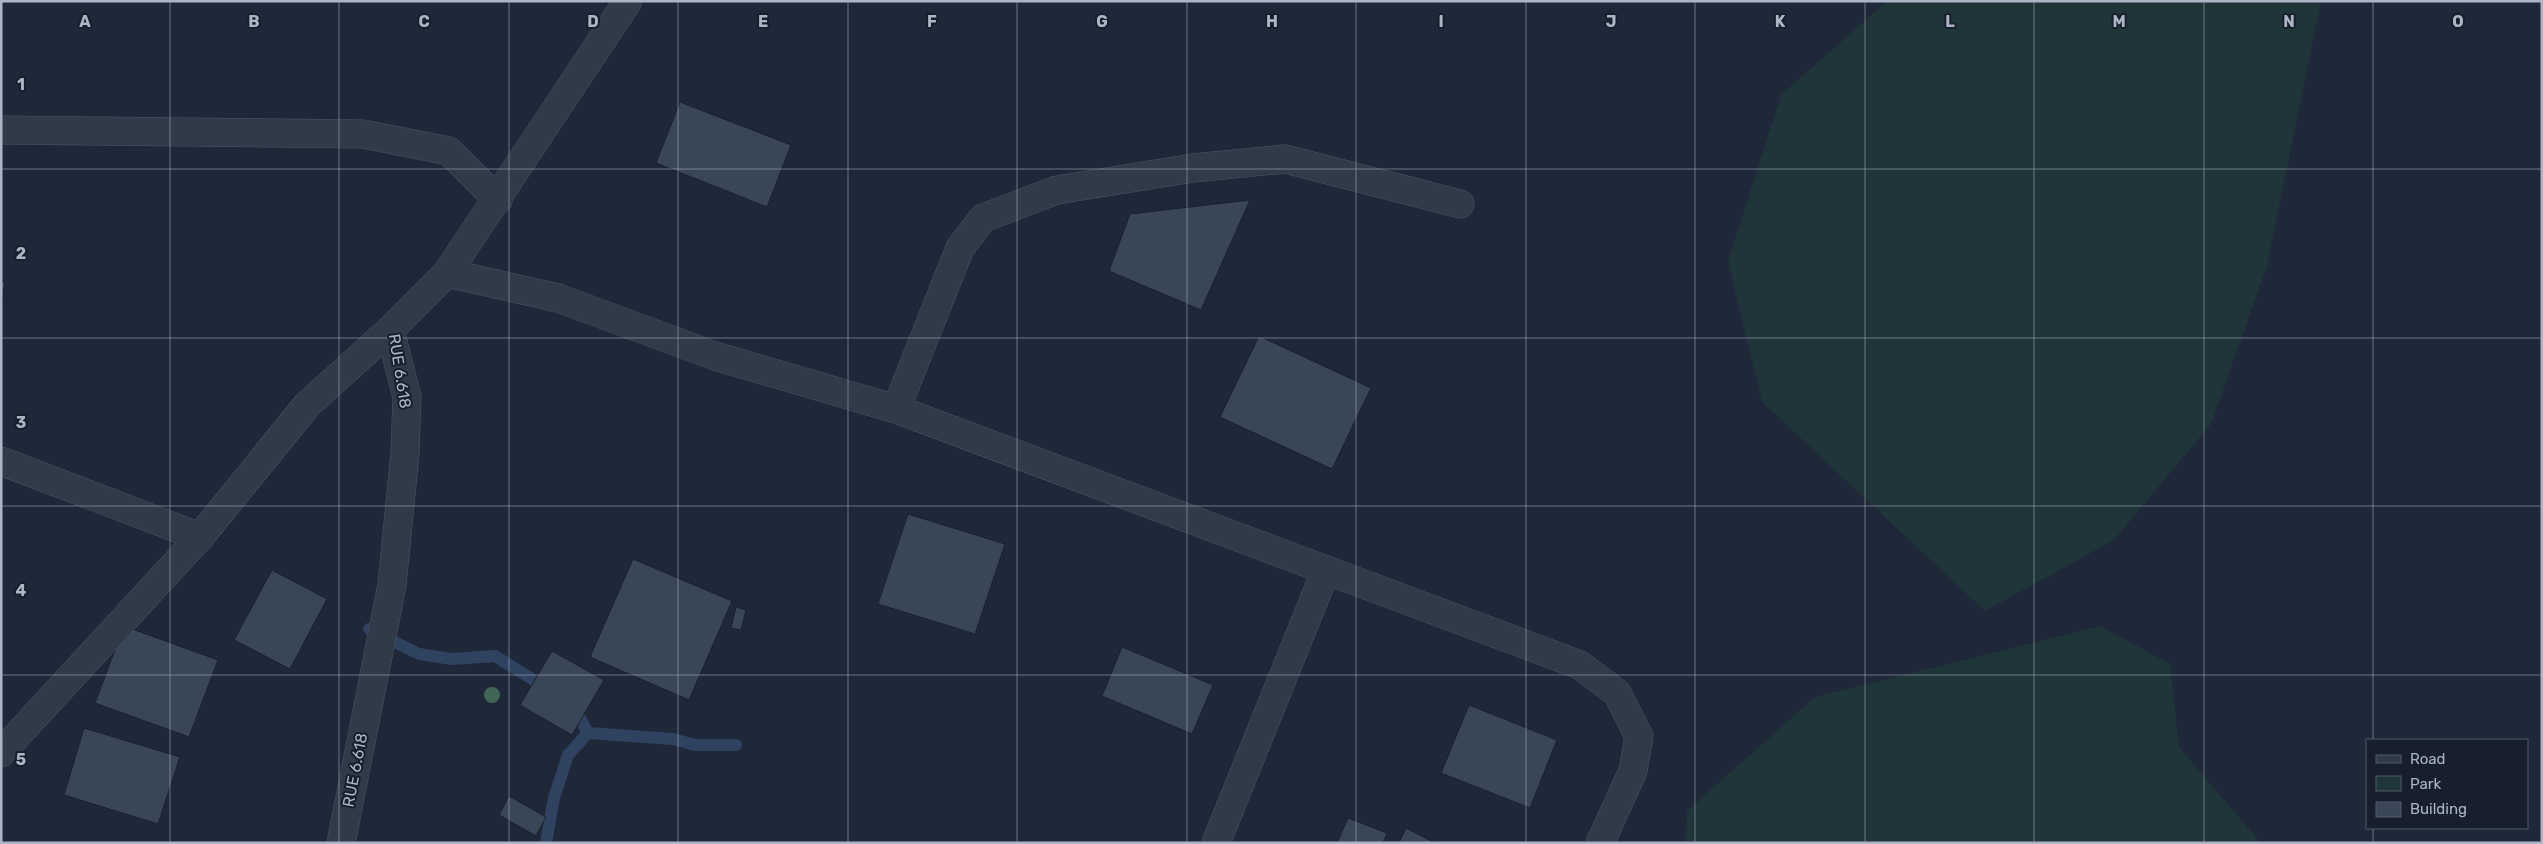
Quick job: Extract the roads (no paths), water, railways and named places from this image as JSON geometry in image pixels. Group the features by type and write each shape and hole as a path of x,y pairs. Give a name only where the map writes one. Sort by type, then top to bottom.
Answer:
{"street":[{"name":"RUE 6.618","path":"341,843 392,585 404,463 407,398 390,330 447,273 498,200 628,1"},
{"path":"1,130 363,134 450,151 498,200"},
{"path":"896,409 960,248 983,218 1057,190 1193,168 1285,159 1460,204"},
{"path":"447,273 558,298 715,356 896,409 1580,665 1617,692 1639,736 1633,771 1600,843"},
{"path":"1,753 200,537 307,405 390,330"},
{"path":"1,461 200,537"},
{"path":"1216,843 1326,570"}],"waterway":[{"path":"369,629 419,654 452,659 495,656 548,689"},
{"path":"573,705 588,733"},
{"path":"588,733 673,739 695,745 736,745"},
{"path":"546,843 554,798 568,755 588,733"}]}
